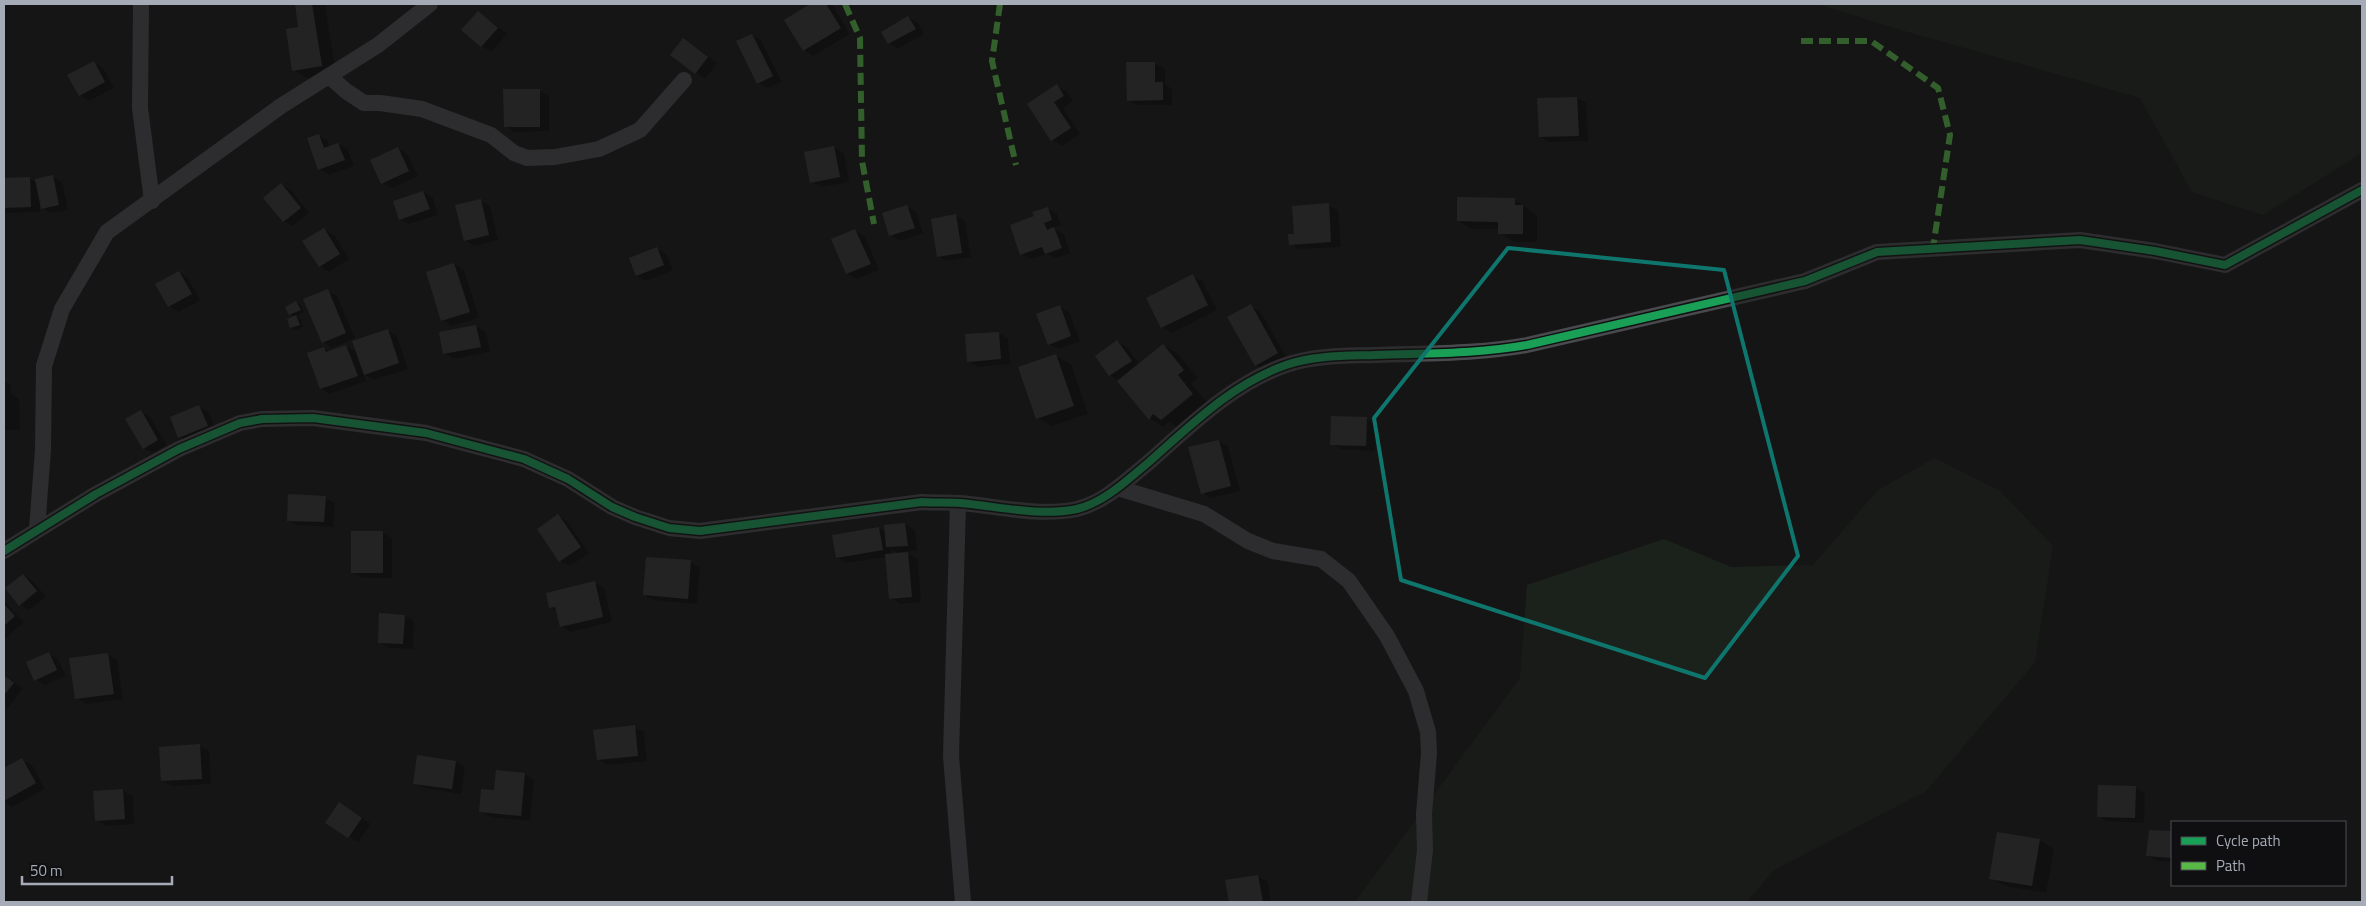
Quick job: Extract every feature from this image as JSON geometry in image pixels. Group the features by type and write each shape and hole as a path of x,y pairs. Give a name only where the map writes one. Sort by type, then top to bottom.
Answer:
{"street":[{"path":"141,4 140,108 152,201"},
{"path":"38,528 43,450 44,366 62,309 107,232 281,106 378,45 430,4"},
{"path":"329,76 364,103 380,103 422,109 491,135 514,153 527,158 555,157 599,149 640,130 684,80"},
{"path":"4,551 38,528 178,448 240,423 262,419 313,418 426,433 497,452 542,467 568,479 612,507 669,528 700,530 922,502 1054,511 1077,509 1096,502 1118,488 1229,393 1260,374 1290,364 1327,356 1494,351 1805,281 1877,252 2080,240 2155,250 2225,266 2362,190"},
{"path":"1118,488 1204,514 1248,540 1273,551 1321,560 1349,581 1387,636 1416,691 1428,732 1429,753 1424,814 1425,850 1419,902"},
{"path":"958,503 950,756 963,902"}],"highlighted area":[{"path":"1508,248 1724,270 1798,556 1705,678 1401,580 1374,418"}],"shaded area":[{"path":"1817,4 2362,4 2362,153 2263,215 2192,192 2140,98"},
{"path":"1935,458 2000,491 2053,546 2035,662 1926,791 1774,870 1747,902 1355,902 1520,678 1527,585 1664,539 1731,567 1813,565 1878,490"}],"building":[{"path":"295,4 312,4 322,66 292,71 286,29 298,27"},
{"path":"810,4 826,4 841,28 803,51 784,20"},
{"path":"478,11 498,28 481,47 461,30"},
{"path":"908,16 916,29 888,44 881,32"},
{"path":"752,34 773,76 757,84 736,41"},
{"path":"683,38 708,57 695,74 670,55"},
{"path":"94,61 105,82 79,96 67,75"},
{"path":"1126,62 1155,62 1155,82 1163,82 1163,100 1127,101"},
{"path":"1057,84 1064,96 1054,102 1071,128 1051,141 1027,104"},
{"path":"503,89 540,89 540,127 504,127"},
{"path":"1577,97 1579,136 1539,137 1537,98"},
{"path":"319,134 324,148 338,143 345,160 318,170 307,138"},
{"path":"834,146 840,177 810,183 804,152"},
{"path":"398,147 409,171 381,184 370,160"},
{"path":"53,175 59,205 41,209 35,179"},
{"path":"30,177 31,207 4,208 4,178"},
{"path":"281,183 301,208 283,222 263,198"},
{"path":"423,191 430,209 399,220 393,201"},
{"path":"1457,197 1515,198 1515,205 1523,205 1523,234 1498,234 1498,222 1457,221"},
{"path":"481,199 489,235 464,241 455,205"},
{"path":"1329,203 1331,242 1289,245 1288,234 1294,234 1292,206"},
{"path":"907,205 915,228 889,236 882,213"},
{"path":"1048,207 1052,220 1044,223 1047,230 1054,227 1062,248 1045,254 1042,247 1020,255 1010,225 1034,216 1032,212"},
{"path":"956,214 962,253 937,257 931,219"},
{"path":"324,228 340,254 319,267 302,241"},
{"path":"855,229 871,264 846,274 831,239"},
{"path":"657,247 664,265 636,276 629,258"},
{"path":"454,263 470,312 441,321 426,272"},
{"path":"179,271 192,294 168,307 155,284"},
{"path":"1193,274 1208,305 1161,328 1146,298"},
{"path":"328,289 346,333 322,343 303,299"},
{"path":"296,301 301,310 289,315 285,307"},
{"path":"1251,304 1278,353 1255,366 1227,317"},
{"path":"1060,305 1071,336 1048,345 1036,314"},
{"path":"296,315 300,325 290,328 287,319"},
{"path":"476,325 481,347 443,354 439,332"},
{"path":"388,329 399,363 364,375 352,341"},
{"path":"999,332 1001,359 967,362 965,334"},
{"path":"1117,340 1132,361 1109,376 1095,356"},
{"path":"1163,344 1184,370 1178,375 1193,394 1161,420 1153,414 1149,420 1117,381"},
{"path":"346,345 358,376 320,389 307,353 324,347 326,352"},
{"path":"1056,354 1074,406 1036,419 1018,367"},
{"path":"199,405 208,426 178,438 170,417"},
{"path":"141,410 158,440 143,449 125,419"},
{"path":"1331,416 1367,417 1366,446 1330,445"},
{"path":"1219,440 1231,486 1201,494 1188,447"},
{"path":"288,494 326,496 324,522 287,521"},
{"path":"558,514 581,547 559,562 537,529"},
{"path":"905,523 908,546 886,547 884,525"},
{"path":"879,527 883,550 836,558 832,535"},
{"path":"351,531 383,531 383,573 351,573"},
{"path":"908,552 912,597 889,599 885,554"},
{"path":"646,557 691,560 688,599 643,595"},
{"path":"23,574 37,591 19,606 5,588"},
{"path":"595,581 603,617 560,627 555,607 549,608 546,593"},
{"path":"4,604 15,616 4,626"},
{"path":"379,613 405,615 403,644 378,643"},
{"path":"49,652 57,670 34,681 26,662"},
{"path":"108,653 114,694 75,699 69,658"},
{"path":"4,675 14,683 4,695"},
{"path":"635,725 638,756 597,760 593,730"},
{"path":"200,744 202,779 161,781 159,747"},
{"path":"417,755 456,761 452,789 413,784"},
{"path":"22,758 36,783 4,801 4,768"},
{"path":"496,770 525,773 521,816 479,812 481,789 494,790"},
{"path":"2098,785 2136,786 2135,818 2097,817"},
{"path":"123,789 125,819 95,821 93,791"},
{"path":"339,802 362,818 348,838 325,823"},
{"path":"2149,830 2171,831 2171,858 2146,856"},
{"path":"1997,832 2040,839 2032,886 1989,879"},
{"path":"1258,875 1263,902 1229,902 1225,880"}],"marked path":[{"path":"845,4 860,38 862,161 874,224"},
{"path":"1000,4 992,61 1016,165"},
{"path":"1801,41 1871,41 1938,88 1950,135 1933,248"}],"cycle path":[{"path":"4,551 96,494 179,449 240,423 262,419 313,418 426,433 524,459 568,479 612,507 669,528 700,531 922,502 960,503 1048,512 1077,509 1087,506 1115,490 1213,406 1230,394 1266,373 1308,359 1471,352 1527,345 1805,281 1877,252 2080,240 2155,251 2225,265 2362,190"}]}
